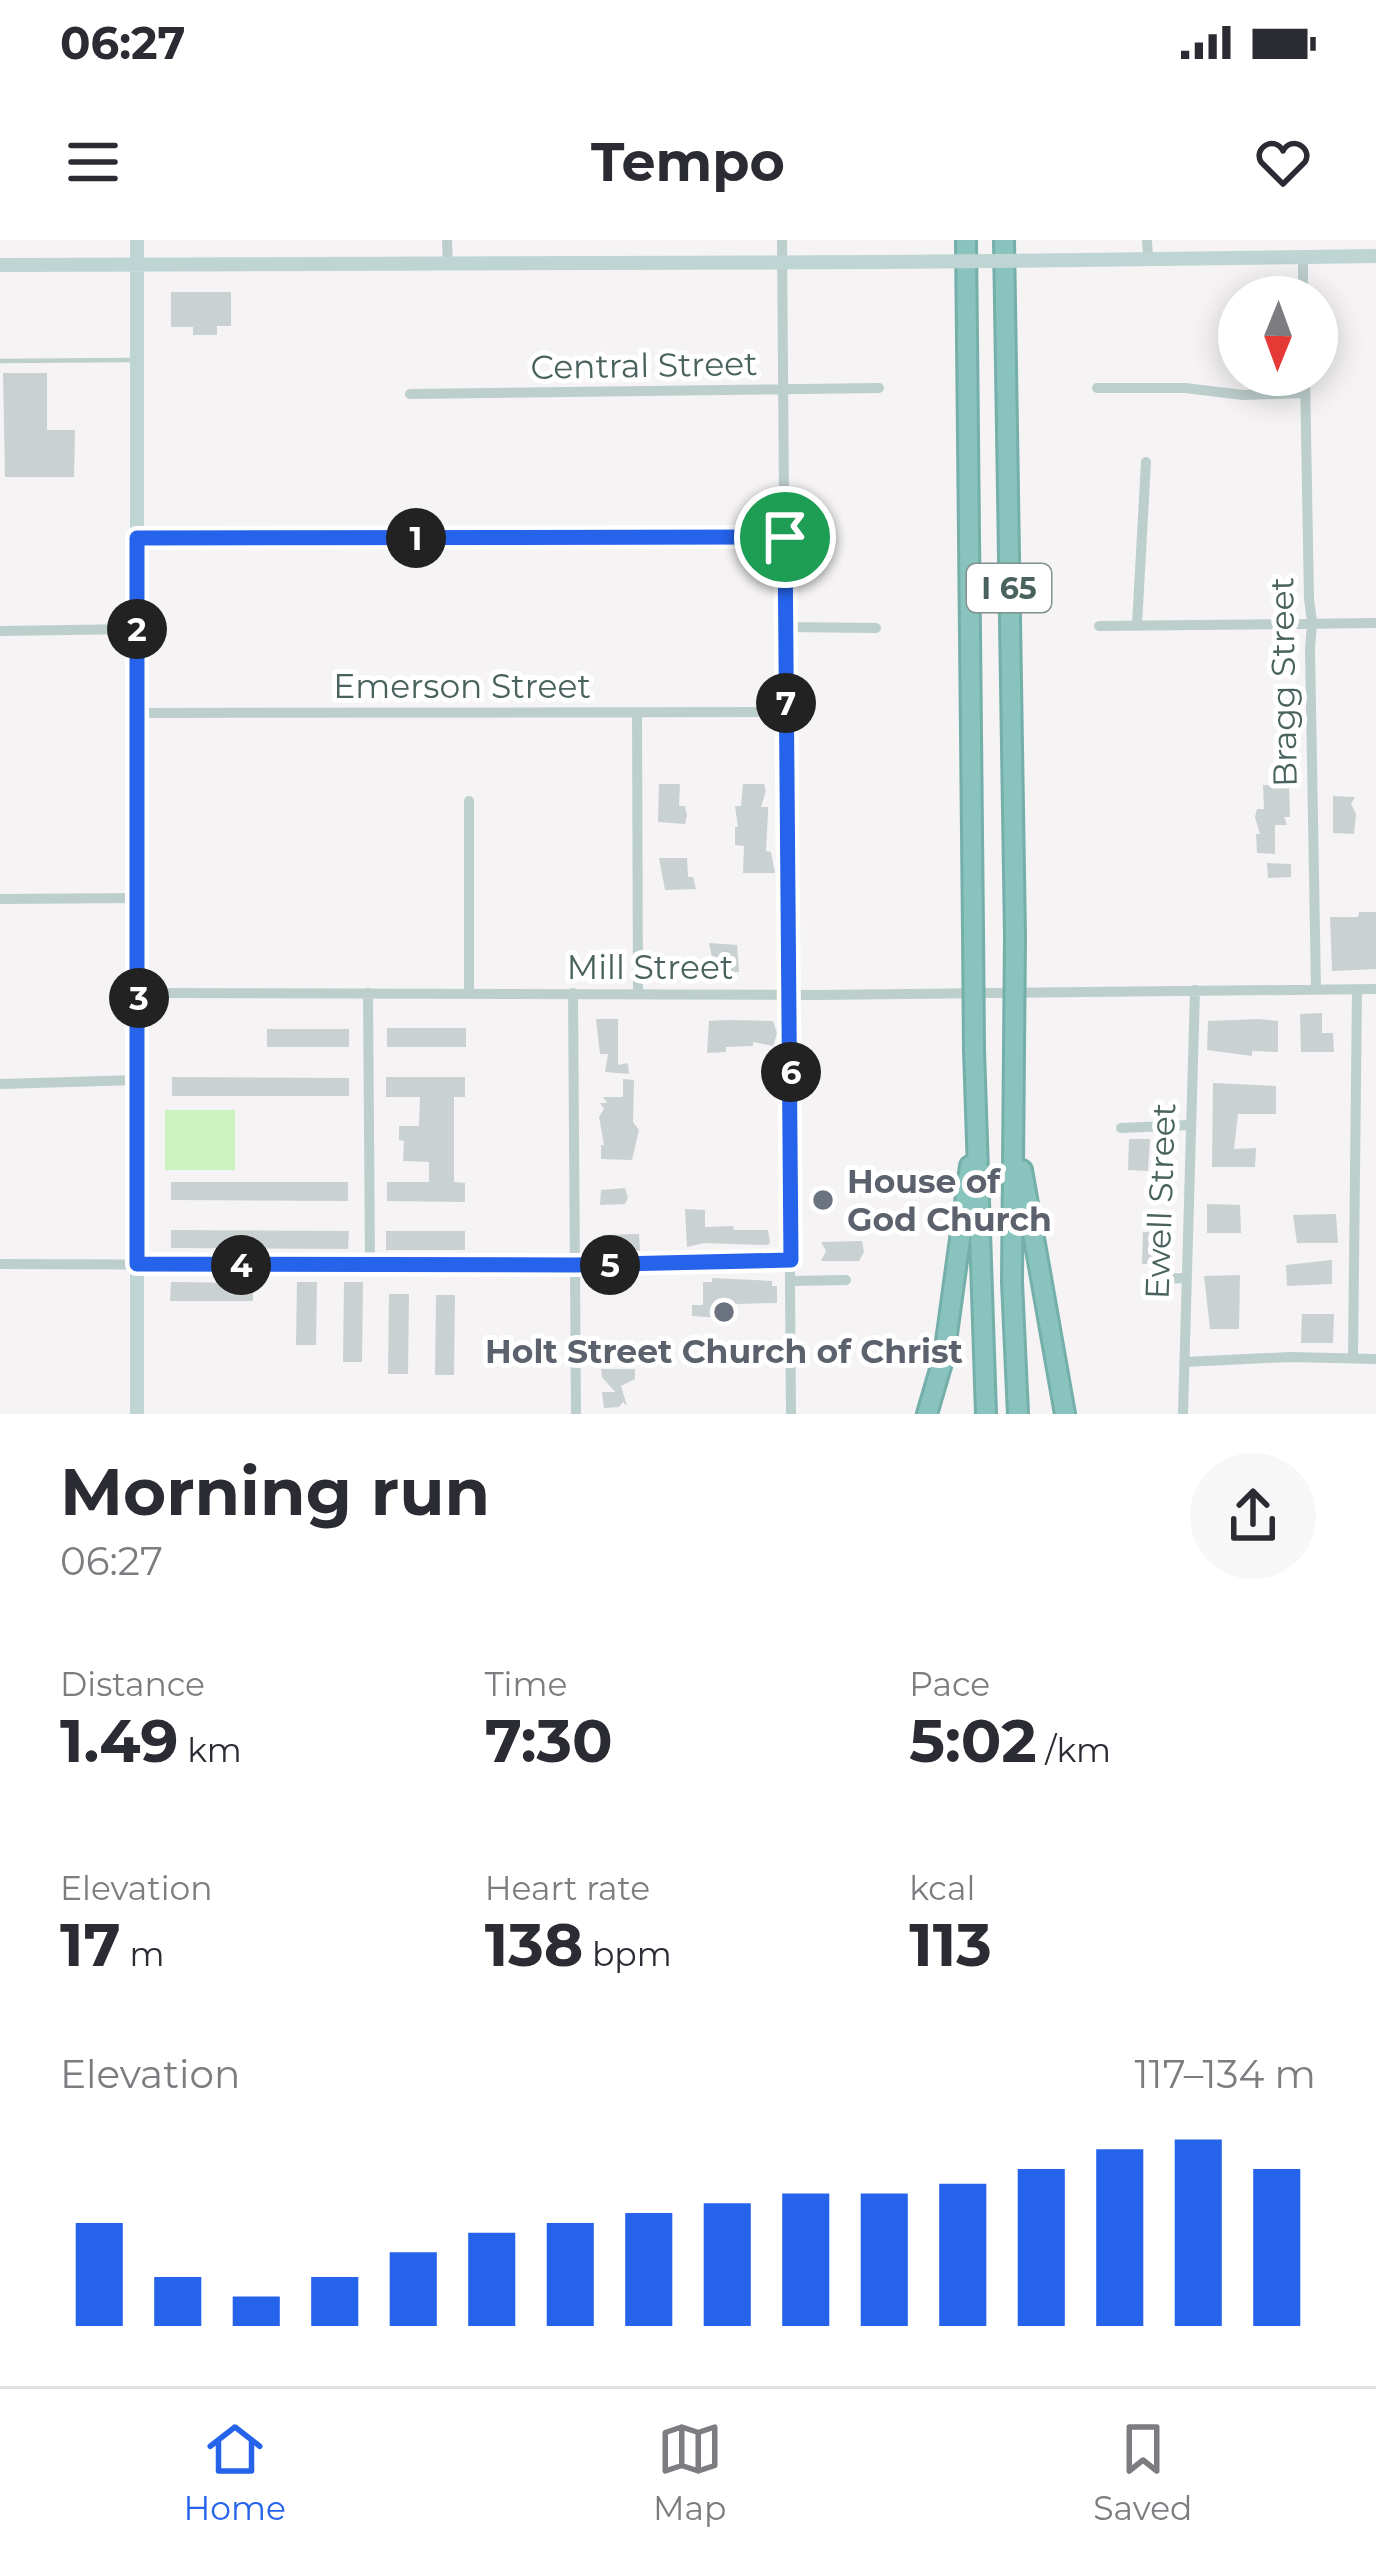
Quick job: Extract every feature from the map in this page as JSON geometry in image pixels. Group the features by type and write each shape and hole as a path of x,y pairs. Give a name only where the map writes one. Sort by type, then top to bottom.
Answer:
{"highway":[{"name":"I 65","path":"966,240 974,1050 986,1414"},
{"name":"I 65","path":"1004,240 1015,936 1012,1282 1018,1414"},
{"path":"1013,1118 1065,1414"},
{"path":"927,1414 944,1356 978,1126"}],"street":[{"path":"136,240 137,1414"},
{"path":"447,240 448,265"},
{"path":"782,240 791,1414"},
{"path":"1147,240 1148,259"},
{"path":"1284,240 1284,257"},
{"path":"0,265 782,264 1376,256"},
{"path":"1304,259 1304,276"},
{"name":"Central Street","path":"410,394 879,388"},
{"path":"1097,388 1218,392"},
{"name":"Bragg Street","path":"1305,396 1316,989"},
{"path":"1137,625 1146,462"},
{"path":"137,538 785,537"},
{"path":"1099,626 1376,623"},
{"path":"786,628 876,628"},
{"path":"0,631 137,629"},
{"name":"Emerson Street","path":"138,713 786,712"},
{"path":"637,714 638,993"},
{"path":"469,993 470,802"},
{"path":"0,899 138,898"},
{"path":"1353,1357 1358,989"},
{"name":"Mill Street","path":"139,993 1376,989"},
{"name":"Ewell Street","path":"1183,1414 1196,990"},
{"path":"368,992 370,1266"},
{"path":"573,993 576,1414"},
{"path":"0,1084 138,1080"},
{"path":"1121,1128 1190,1125"},
{"path":"0,1264 575,1265 791,1260"},
{"path":"1153,1279 1184,1278"},
{"path":"792,1281 846,1280"},
{"path":"1185,1362 1376,1358"}],"lane":[{"path":"0,361 137,360"}],"green space":[{"path":"165,1110 235,1110 235,1170 165,1170"}],"building":[{"path":"171,292 231,292 231,326 217,326 217,335 193,335 193,327 171,327"},
{"path":"3,373 47,373 47,430 75,430 74,477 5,477"},
{"path":"659,784 680,784 679,806 685,806 685,824 658,822"},
{"path":"743,784 764,784 761,807 768,807 766,851 771,852 775,873 743,873 744,846 735,845 735,806 741,806"},
{"path":"1263,785 1289,786 1290,817 1284,817 1287,825 1275,825 1275,854 1257,853 1256,834 1260,834 1255,817 1257,809 1264,809"},
{"path":"1333,796 1355,797 1351,804 1356,814 1354,834 1333,833"},
{"path":"659,858 687,858 688,877 693,877 696,889 665,890"},
{"path":"1267,863 1291,864 1291,877 1268,878"},
{"path":"1359,912 1376,912 1376,969 1332,971 1330,917 1358,917"},
{"path":"709,943 737,945 739,972 715,972"},
{"path":"1322,1013 1322,1033 1333,1033 1334,1052 1301,1052 1300,1014"},
{"path":"596,1019 618,1019 618,1065 628,1063 629,1074 605,1072 608,1054 600,1054"},
{"path":"709,1021 773,1021 777,1033 773,1046 753,1042 753,1046 707,1053"},
{"path":"1208,1021 1278,1021 1278,1052 1252,1051 1252,1056 1207,1050"},
{"path":"387,1028 466,1028 466,1047 387,1047"},
{"path":"267,1029 349,1029 349,1047 267,1047"},
{"path":"172,1077 349,1078 349,1096 172,1096"},
{"path":"386,1077 465,1077 465,1097 454,1097 454,1182 465,1183 465,1202 387,1201 387,1182 429,1182 429,1162 403,1161 399,1126 419,1126 420,1097 386,1097"},
{"path":"623,1079 634,1080 633,1122 639,1130 632,1160 601,1159 604,1145 599,1117 604,1109 600,1103 607,1103 603,1097 623,1097"},
{"path":"1213,1083 1276,1086 1276,1114 1238,1114 1234,1149 1256,1148 1255,1167 1212,1167"},
{"path":"1129,1139 1150,1139 1148,1171 1128,1170"},
{"path":"171,1182 348,1182 348,1201 171,1200"},
{"path":"625,1188 625,1204 600,1205 601,1190"},
{"path":"1207,1204 1240,1205 1241,1233 1207,1233"},
{"path":"685,1209 705,1210 705,1227 768,1230 770,1242 687,1247"},
{"path":"1336,1214 1338,1243 1297,1243 1293,1215"},
{"path":"171,1230 349,1231 348,1249 171,1248"},
{"path":"386,1231 465,1231 465,1250 386,1250"},
{"path":"1143,1232 1171,1233 1170,1264 1142,1264"},
{"path":"639,1234 640,1251 605,1248 602,1235"},
{"path":"862,1241 864,1252 859,1261 821,1261 826,1251 821,1242"},
{"path":"1332,1260 1332,1284 1287,1286 1286,1265"},
{"path":"1240,1275 1239,1329 1210,1329 1204,1276"},
{"path":"712,1278 772,1281 777,1286 777,1303 735,1304 735,1319 692,1316 692,1305 703,1305 703,1282 712,1282"},
{"path":"171,1282 253,1283 253,1301 170,1301"},
{"path":"297,1282 317,1282 316,1345 296,1345"},
{"path":"344,1282 363,1282 362,1362 343,1362"},
{"path":"389,1294 409,1294 408,1374 388,1374"},
{"path":"436,1295 455,1295 454,1375 435,1375"},
{"path":"1302,1314 1334,1314 1333,1343 1301,1343"},
{"path":"601,1369 635,1369 635,1379 621,1386 627,1406 623,1402 604,1408 602,1392 615,1392"}],"place":[{"name":"House of God Church","path":"823,1200"},
{"name":"Holt Street Church of Christ","path":"724,1312"}],"route":[{"path":"785,537 791,1260 575,1265 137,1264 137,538 785,537"}]}
